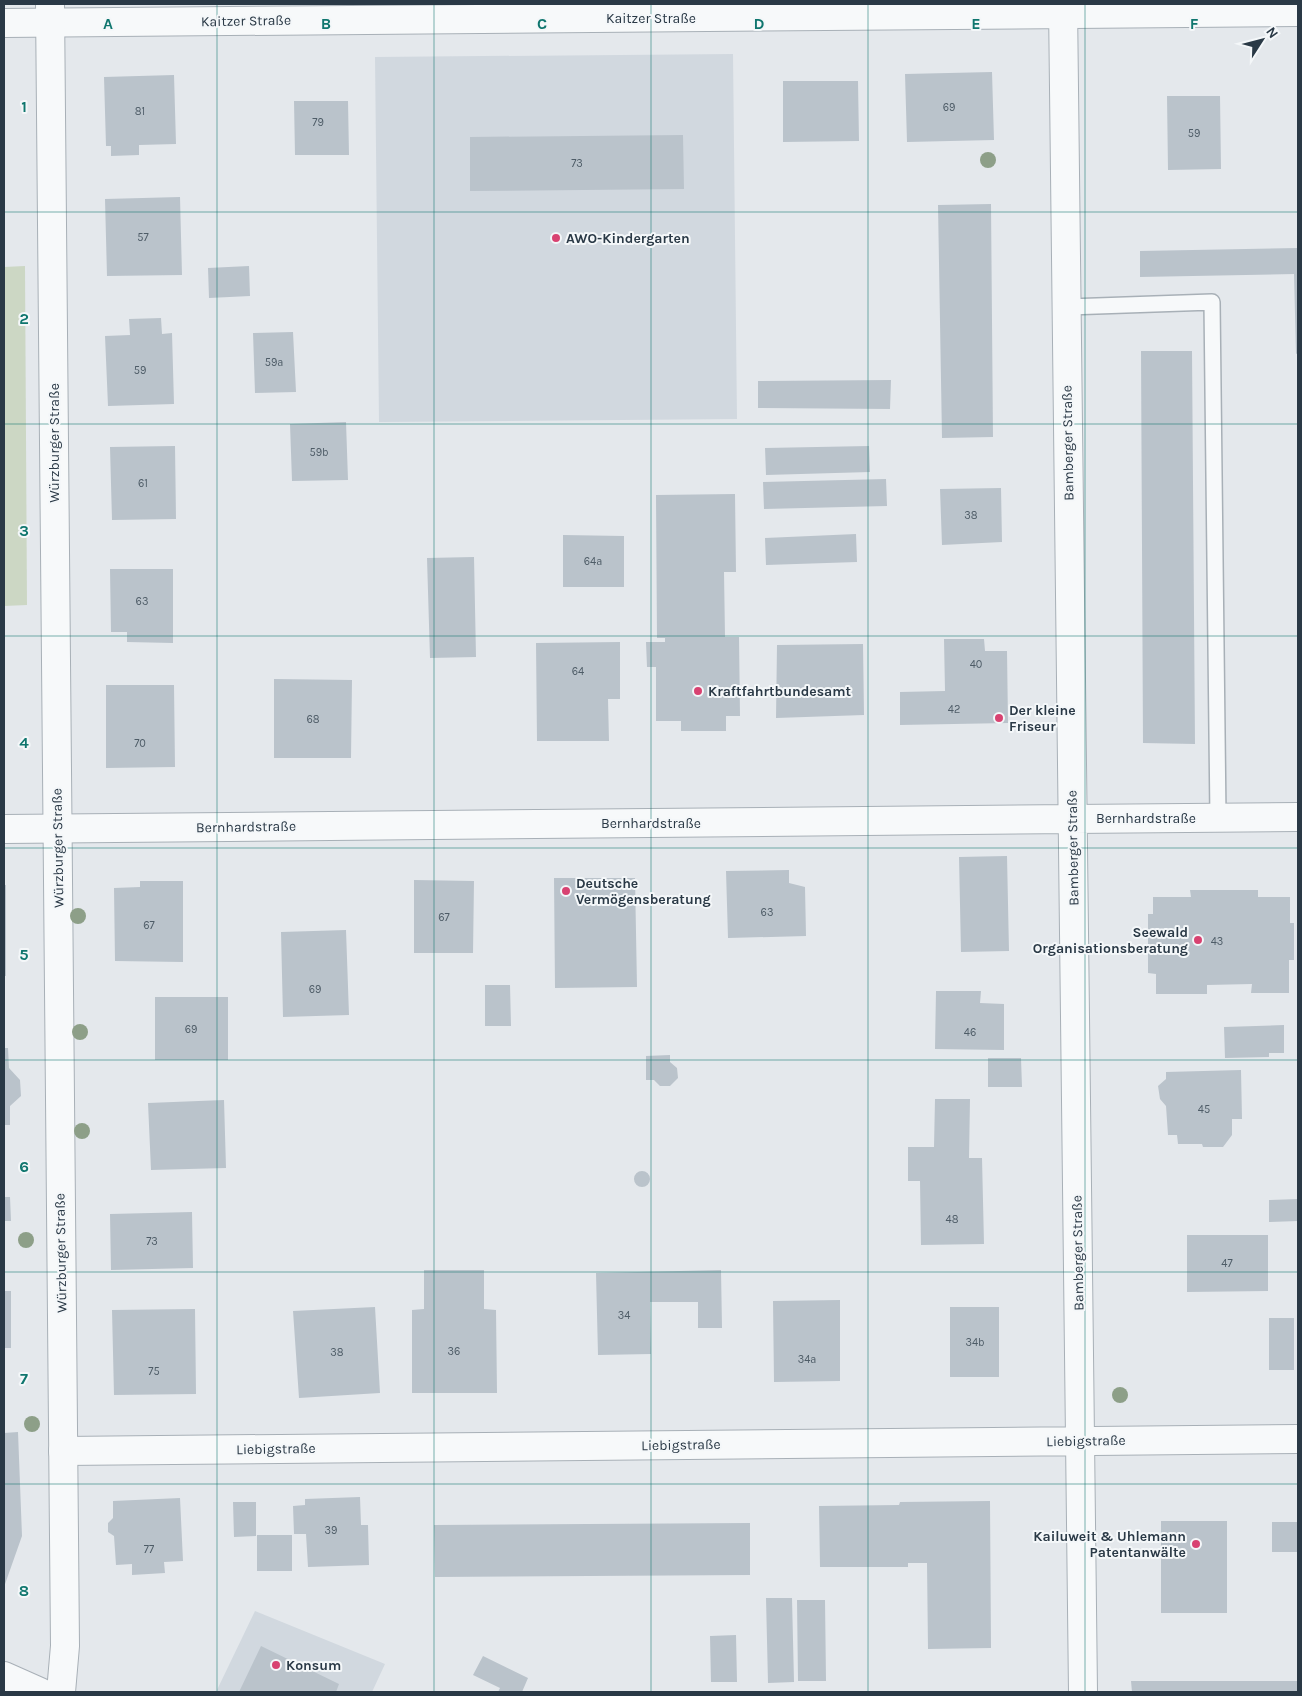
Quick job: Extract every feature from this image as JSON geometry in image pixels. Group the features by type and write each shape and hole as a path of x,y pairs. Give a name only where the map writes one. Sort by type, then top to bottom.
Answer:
{"street":[{"name":"Kaitzer Straße","path":"4,23 50,13 1063,9 1298,12"},
{"name":"Bamberger Straße","path":"1063,9 1083,1692"},
{"name":"Würzburger Straße","path":"50,13 65,1646 61,1692"},
{"name":"Bernhardstraße","path":"4,829 1298,817"},
{"name":"Liebigstraße","path":"63,1451 1298,1440"},
{"path":"4,1676 40,1692"}],"lane":[{"path":"1068,307 1212,302 1218,818"}],"shaded area":[{"name":"AWO-Kindergarten","path":"733,54 737,419 379,422 375,57"},
{"path":"255,1611 385,1664 372,1692 216,1692"}],"green space":[{"path":"25,266 27,605 4,606 4,267"}],"building":[{"path":"992,72 994,140 907,142 905,74"},
{"path":"174,75 176,144 139,145 139,155 111,156 111,146 106,146 104,77"},
{"path":"783,81 858,81 859,141 783,142"},
{"path":"1167,96 1220,96 1221,169 1168,170"},
{"path":"294,101 348,101 349,155 295,155"},
{"path":"683,135 684,189 470,191 470,137"},
{"path":"180,197 182,275 107,276 105,199"},
{"path":"991,204 993,437 942,438 938,205"},
{"path":"1298,248 1298,353 1296,354 1294,274 1140,277 1140,251"},
{"path":"249,266 250,296 209,298 208,268"},
{"path":"161,318 162,334 172,333 174,404 108,406 105,336 130,335 129,319"},
{"path":"293,332 296,392 255,393 253,333"},
{"path":"1141,351 1192,351 1195,744 1143,743"},
{"path":"891,380 890,409 758,408 758,381"},
{"path":"346,422 348,480 292,481 290,424"},
{"path":"175,446 176,519 112,520 110,447"},
{"path":"869,446 870,472 766,475 765,448"},
{"path":"886,479 887,506 764,509 763,482"},
{"path":"1001,488 1002,542 942,545 940,489"},
{"path":"735,494 736,572 724,572 725,637 739,637 740,716 726,716 726,731 681,731 681,721 656,721 656,667 647,667 646,642 665,642 665,638 657,638 656,495"},
{"path":"856,534 857,562 766,565 765,538"},
{"path":"563,535 624,536 624,587 563,587"},
{"path":"474,557 476,657 430,658 427,558"},
{"path":"110,569 173,569 173,643 127,642 127,632 111,632"},
{"path":"944,639 984,639 985,651 1007,651 1008,723 900,725 900,692 945,691"},
{"path":"620,642 620,699 608,699 609,741 537,741 536,643"},
{"path":"863,644 864,715 776,718 777,645"},
{"path":"274,679 352,680 351,758 274,758"},
{"path":"106,685 174,685 175,767 106,768"},
{"path":"1007,856 1009,951 961,952 959,857"},
{"path":"789,870 789,883 805,887 806,936 728,938 726,871"},
{"path":"554,878 635,878 637,987 555,988"},
{"path":"414,880 474,881 473,953 414,953"},
{"path":"140,881 183,881 183,962 115,961 114,888 140,887"},
{"path":"4,885 6,885 6,976 4,976"},
{"path":"1190,890 1258,890 1258,897 1290,897 1290,923 1294,923 1294,960 1289,960 1289,993 1251,993 1252,984 1207,985 1207,994 1156,994 1156,974 1148,973 1148,914 1153,914 1153,897 1191,897"},
{"path":"346,930 349,1015 283,1017 281,932"},
{"path":"485,985 510,985 511,1026 485,1026"},
{"path":"936,991 981,991 980,1003 1004,1004 1004,1050 935,1049"},
{"path":"155,997 228,997 228,1060 155,1060"},
{"path":"1284,1025 1284,1053 1269,1053 1269,1057 1225,1058 1224,1027"},
{"path":"4,1048 8,1048 9,1068 20,1080 21,1096 10,1106 10,1125 4,1125"},
{"path":"670,1055 670,1062 677,1068 678,1078 670,1086 660,1086 654,1080 646,1080 646,1056"},
{"path":"988,1058 1021,1058 1022,1087 988,1087"},
{"path":"1241,1070 1242,1119 1232,1119 1232,1135 1223,1147 1203,1147 1202,1144 1178,1144 1177,1135 1168,1135 1166,1106 1160,1099 1158,1086 1166,1079 1166,1072"},
{"path":"935,1099 970,1099 969,1158 982,1158 984,1244 921,1245 920,1181 908,1181 908,1147 934,1147"},
{"path":"224,1100 226,1168 151,1170 148,1103"},
{"path":"639,1171 645,1171 650,1176 648,1185 639,1187 634,1182 634,1176"},
{"path":"4,1197 10,1197 11,1221 4,1221"},
{"path":"1298,1199 1298,1221 1269,1222 1269,1200"},
{"path":"192,1212 193,1268 111,1270 110,1214"},
{"path":"1187,1235 1268,1235 1268,1291 1187,1292"},
{"path":"424,1270 484,1270 484,1309 496,1310 497,1393 412,1393 412,1310 424,1309"},
{"path":"721,1270 722,1328 698,1328 698,1302 650,1302 651,1354 598,1355 596,1273"},
{"path":"4,1291 11,1291 11,1348 4,1348"},
{"path":"840,1300 840,1381 774,1382 773,1301"},
{"path":"375,1307 380,1393 299,1398 293,1311"},
{"path":"950,1307 999,1307 999,1377 950,1377"},
{"path":"195,1309 196,1394 114,1395 112,1310"},
{"path":"1269,1318 1294,1318 1294,1370 1269,1370"},
{"path":"18,1432 22,1536 4,1587 4,1433"},
{"path":"360,1497 361,1525 368,1525 369,1565 308,1567 306,1534 294,1534 293,1506 305,1505 305,1499"},
{"path":"180,1498 183,1561 164,1562 165,1573 132,1575 132,1564 116,1565 114,1536 108,1532 108,1523 113,1518 113,1501"},
{"path":"990,1501 991,1648 928,1649 927,1563 908,1563 908,1567 820,1567 819,1506 899,1505 900,1502"},
{"path":"233,1502 256,1502 256,1536 234,1537"},
{"path":"1161,1521 1227,1521 1227,1613 1161,1613"},
{"path":"1272,1522 1298,1522 1298,1552 1272,1552"},
{"path":"750,1523 750,1575 435,1577 434,1525"},
{"path":"257,1535 292,1535 292,1571 257,1571"},
{"path":"766,1598 792,1598 794,1682 768,1683"},
{"path":"797,1600 825,1600 826,1681 798,1681"},
{"path":"736,1635 737,1682 711,1682 710,1636"},
{"name":"Konsum","path":"261,1646 339,1684 336,1692 239,1692"},
{"path":"483,1656 528,1678 522,1692 498,1692 500,1688 473,1675"},
{"path":"1131,1681 1298,1681 1298,1692 1132,1692"}],"place":[{"name":"AWO-Kindergarten","path":"556,238"},
{"name":"Kraftfahrtbundesamt","path":"698,691"},
{"name":"Der kleine Friseur","path":"999,718"},
{"name":"Deutsche Vermögensberatung","path":"566,891"},
{"name":"Seewald Organisationsberatung","path":"1198,940"},
{"name":"Kailuweit & Uhlemann Patentanwälte","path":"1196,1544"},
{"name":"Konsum","path":"276,1665"}]}
